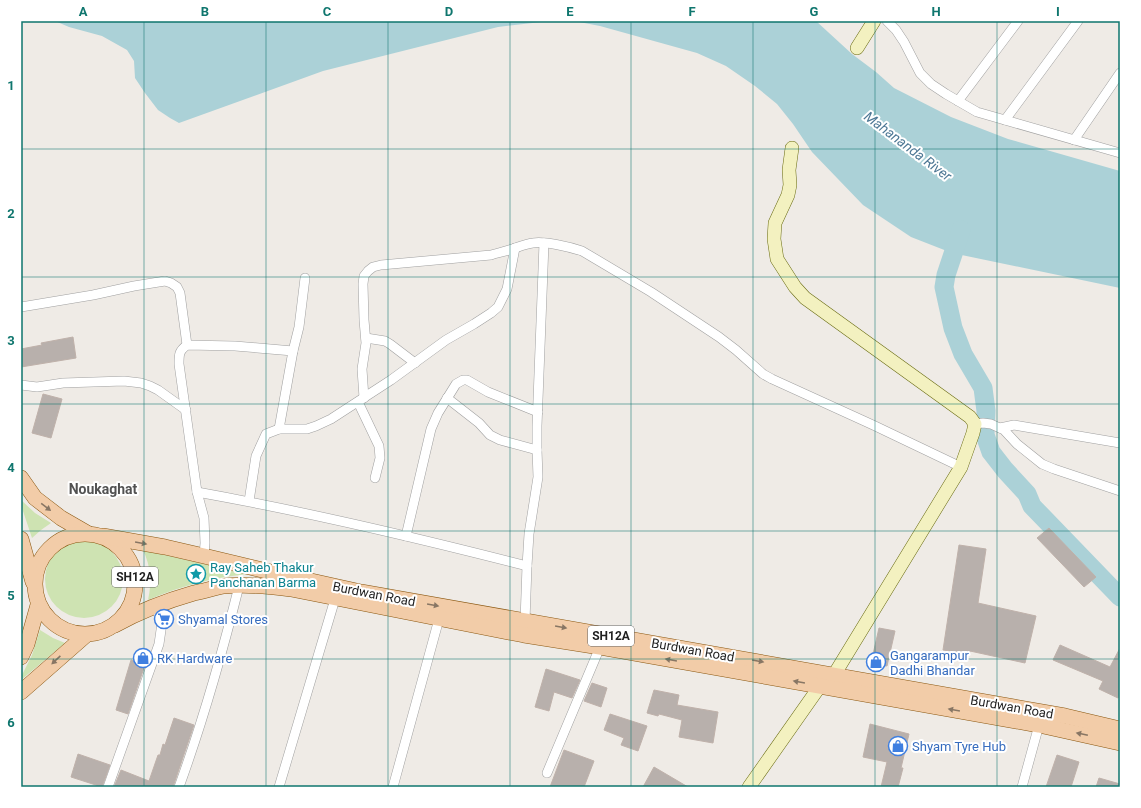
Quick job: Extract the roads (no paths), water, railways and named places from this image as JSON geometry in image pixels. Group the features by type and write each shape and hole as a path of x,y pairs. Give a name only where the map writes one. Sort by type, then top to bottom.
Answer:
{"main road":[{"path":"21,478 34,498 62,518 87,533"},
{"name":"SH12A","path":"87,533 103,536 118,546 129,560 135,577 134,595 127,612 114,625 101,632 86,635 66,632 50,621 38,605 34,587 36,570 43,555 55,543 70,535 87,533"},
{"name":"Burdwan Road","path":"103,536 165,547 204,556 298,585 335,599 524,635 820,686 906,695 1065,716 1120,729"},
{"path":"21,539 34,587"},
{"name":"Burdwan Road","path":"114,625 156,605 222,586 298,585 369,593 834,675 906,695 1120,743"},
{"name":"SH12A","path":"21,657 27,644 38,605"},
{"name":"SH12A","path":"21,692 86,635"}],"street":[{"path":"857,48 874,21"},
{"path":"887,21 896,30 904,42 920,73 931,84 977,112 1120,153"},
{"path":"958,101 1018,21"},
{"path":"1005,120 1078,21"},
{"path":"1074,140 1120,73"},
{"path":"792,148 789,170 790,185 788,195 775,223 774,239 777,260 795,287 805,298 970,418 1004,430 1017,444 1042,464 1120,491"},
{"path":"375,478 381,451 361,400 362,369 366,348 363,284 364,276 373,267 381,265 491,255 535,242 574,248 582,251 651,292 719,337 763,374 961,467"},
{"path":"525,621 530,534 538,484 537,450 544,243"},
{"path":"249,501 256,456 266,434 279,429 299,429 316,426 331,419 415,363 446,340 491,313 498,307 507,288 516,248"},
{"path":"279,429 300,319 305,278"},
{"path":"21,307 85,297 165,281 177,287 180,293 188,344"},
{"path":"366,338 385,341 415,363"},
{"path":"204,556 204,518 197,492 179,355 182,349 188,344 293,351"},
{"path":"406,536 431,429 438,413 456,384 463,380 467,380 499,396 538,412"},
{"path":"21,385 37,387 63,383 124,381 140,383 158,390 186,410"},
{"path":"447,398 479,423 490,435 500,440 537,450"},
{"path":"834,675 961,467 973,433 983,423"},
{"path":"1000,428 1008,426 1021,426 1120,443"},
{"path":"197,492 271,505 527,566"},
{"path":"179,787 208,700 239,586"},
{"path":"279,787 335,599"},
{"path":"108,787 159,644 162,623 156,605"},
{"path":"394,787 439,618"},
{"path":"546,773 600,647"},
{"path":"749,787 820,686"},
{"path":"1022,787 1039,725"}],"water":[{"path":"55,21 550,21 498,27 323,71 179,123 158,110 145,93 135,78 134,61 127,50 102,36 69,27"},
{"name":"Mahananda River","path":"574,21 816,21 852,54 894,88 951,117 1008,139 1120,171 1120,288 952,253 911,237 863,205 812,152 777,104 755,86 726,66 697,53 600,26"}],"waterway":[{"path":"961,230 946,275 944,287 953,328 963,354 983,388 986,411 985,435 991,452 1027,494 1032,506 1120,597"}],"place":[{"name":"Ray Saheb Thakur Panchanan Barma","path":"196,574"},
{"name":"Shyamal Stores","path":"164,619"},
{"name":"RK Hardware","path":"143,658"},
{"name":"Gangarampur Dadhi Bhandar","path":"876,662"},
{"name":"Shyam Tyre Hub","path":"898,746"}],"district":[{"name":"Noukaghat","path":"103,489"}]}
